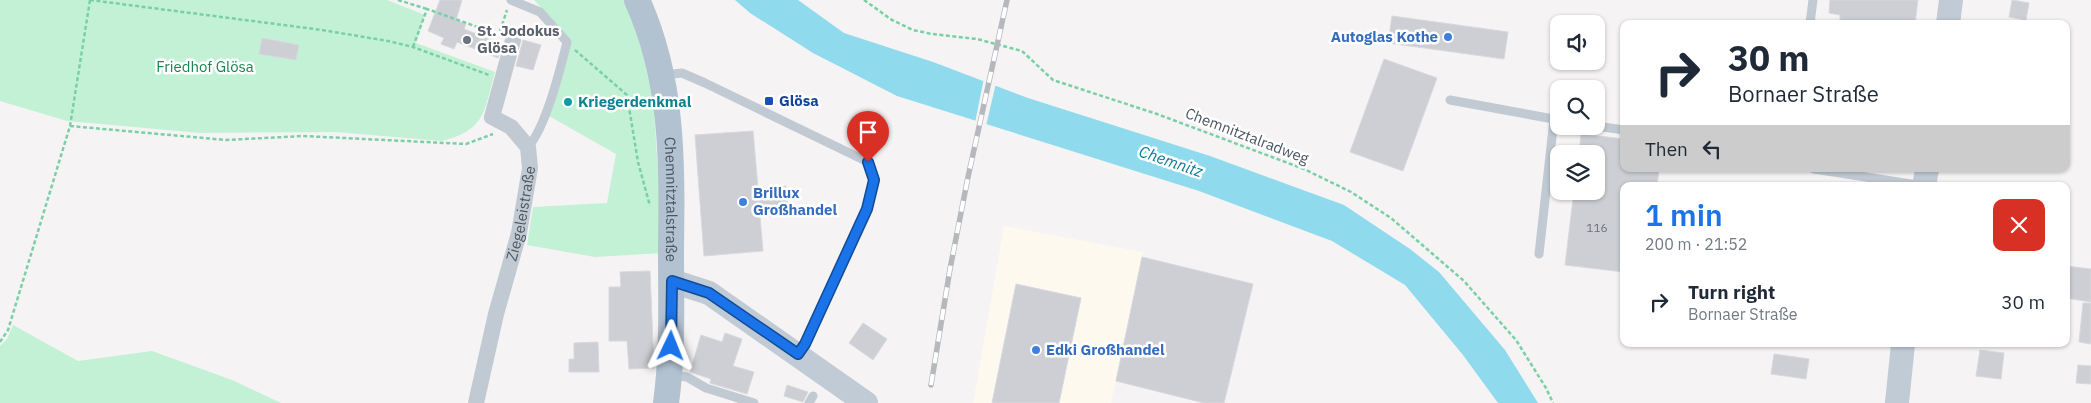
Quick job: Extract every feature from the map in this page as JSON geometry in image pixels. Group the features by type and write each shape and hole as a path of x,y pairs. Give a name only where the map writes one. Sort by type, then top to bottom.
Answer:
{"main road":[{"name":"Chemnitztalstraße","path":"637,0 650,28 662,75 668,108 671,142 672,281 670,375 666,403"},
{"path":"1948,20 1951,0"},
{"path":"672,281 709,293 798,354 861,401"},
{"path":"1897,403 1903,347"}],"street":[{"name":"Ziegeleistraße","path":"476,403 496,314 519,233 530,168 528,147 511,127 492,117 502,80 506,37"}],"lane":[{"path":"1810,20 1813,0"},
{"path":"510,3 540,12 566,42 561,68 537,137 528,147"},
{"path":"662,75 682,74 704,83 868,162 874,180 867,209 805,344 798,354"},
{"path":"1450,100 1550,119"},
{"path":"1605,127 1620,129"},
{"path":"1539,254 1554,135"},
{"path":"1833,172 1898,182"},
{"path":"670,375 687,378 706,388 754,403"}],"path":[{"path":"0,342 8,330 70,126 90,0 322,30 413,47 502,80"},
{"path":"398,0 506,37 510,3"},
{"name":"Chemnitztalradweg","path":"864,0 892,20 913,30 977,39 1022,51 1053,80 1157,114 1286,162 1351,192 1391,218 1464,281 1516,340 1546,388 1553,403"},
{"path":"413,47 427,9"},
{"path":"566,42 627,95 638,162 651,210"},
{"path":"70,126 226,140 304,136 466,144 511,127"}],"shaded area":[{"path":"1004,226 1143,252 1111,403 973,403"}],"green space":[{"name":"Friedhof Glösa","path":"0,0 387,0 425,15 416,43 495,72 485,108 475,125 467,131 442,141 336,132 201,133 67,121 0,101"},
{"path":"534,0 624,0 646,59 653,93 663,253 595,257 527,245 533,207 607,203 616,154 549,116 571,41"},
{"path":"13,325 78,361 152,351 232,380 281,403 0,403 0,346 7,339"}],"water":[{"name":"Chemnitz","path":"735,0 798,0 844,33 933,62 1028,98 1210,156 1344,205 1410,249 1439,272 1505,350 1538,403 1498,403 1463,355 1405,285 1332,241 1199,191 897,96 813,53 750,13"}],"pier":[{"path":"984,78 996,83 986,126 975,123"}],"building":[{"name":"St. Jodokus Glösa","path":"440,0 462,0 456,20 466,24 464,29 502,44 498,58 457,42 454,49 441,44 444,38 428,31"},
{"path":"1830,0 1918,0 1916,20 1840,20 1840,15 1829,13"},
{"path":"2012,0 2029,3 2026,20 2009,17"},
{"name":"Autoglas Kothe","path":"1392,16 1508,32 1504,59 1388,43"},
{"path":"262,38 299,45 296,60 259,54"},
{"path":"523,40 541,45 533,70 516,66"},
{"path":"1384,59 1437,78 1403,171 1350,152"},
{"name":"Brillux Großhandel","path":"753,131 758,188 786,186 788,215 760,217 763,251 704,256 695,135"},
{"path":"1581,135 1620,139 1620,172 1659,172 1657,182 1620,182 1620,272 1565,265 1573,200 1605,200 1605,145 1580,145"},
{"path":"1142,257 1253,284 1224,403 1204,403 1116,381"},
{"path":"2070,266 2091,269 2091,302 2070,299"},
{"path":"650,271 654,368 629,369 627,341 609,341 609,287 621,287 620,272"},
{"name":"Edki Großhandel","path":"1016,284 1081,298 1059,403 992,403"},
{"path":"2083,303 2091,303 2091,344 2079,342"},
{"path":"863,323 887,339 873,360 849,343"},
{"path":"725,333 742,339 733,366 754,372 747,394 710,383 711,379 690,372 701,335 722,342"},
{"path":"598,342 599,372 569,372 569,359 574,359 574,343"},
{"path":"1980,350 2004,353 2001,379 1976,376"},
{"path":"1774,354 1809,359 1806,379 1771,374"},
{"path":"2078,365 2091,366 2091,384 2076,383"},
{"path":"787,385 808,392 803,402 784,396"}],"railway":[{"path":"931,385 950,269 968,177 1007,0"}],"place":[{"name":"Autoglas Kothe","path":"1448,37"},
{"name":"St. Jodokus Glösa","path":"467,40"},
{"name":"Glösa","path":"769,101"},
{"name":"Kriegerdenkmal","path":"568,102"},
{"name":"Brillux Großhandel","path":"743,202"},
{"name":"Edki Großhandel","path":"1036,350"}],"route":[{"path":"671,346 672,281 709,293 798,354 805,344 867,209 874,180 868,162"}]}
